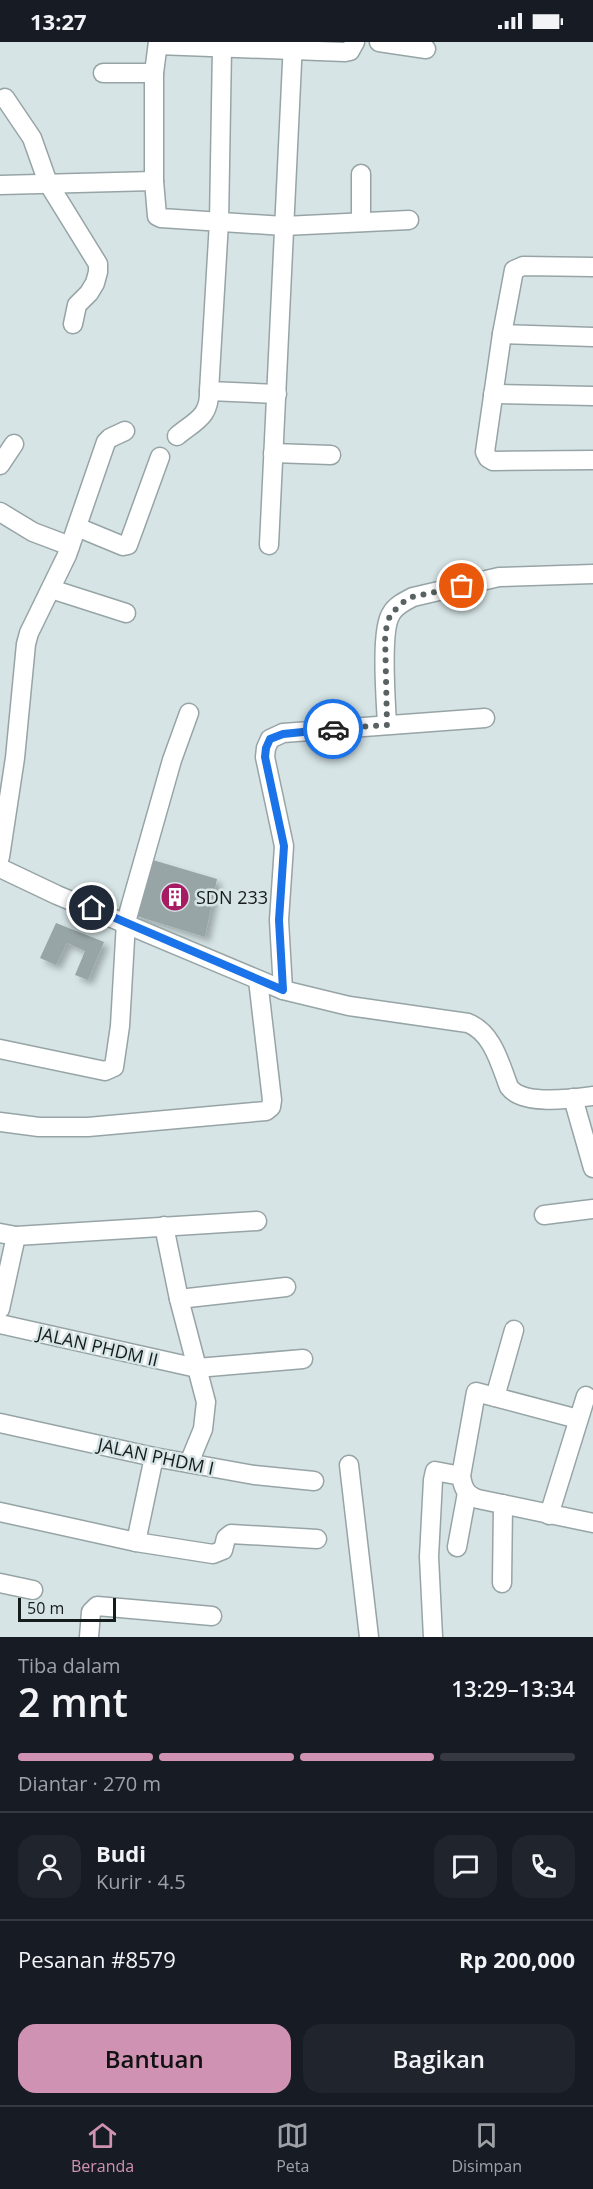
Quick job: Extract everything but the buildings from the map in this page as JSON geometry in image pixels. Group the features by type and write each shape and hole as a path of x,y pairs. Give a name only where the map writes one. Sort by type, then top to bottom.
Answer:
{"street":[{"path":"355,42 350,51 345,52 292,46 222,48 158,43 154,73 154,181 158,216 284,226 409,220"},
{"path":"379,42 426,49"},
{"path":"268,545 292,46"},
{"path":"177,436 199,420 205,413 209,401 219,222 222,48"},
{"path":"103,73 154,73"},
{"path":"5,98 32,138 48,183 98,264 95,283 77,305 73,324"},
{"path":"361,174 361,222"},
{"path":"0,185 154,181"},
{"path":"593,267 523,266 516,269 502,334 485,452 490,460 494,461 593,460"},
{"path":"502,334 593,337"},
{"path":"209,391 277,394"},
{"path":"493,394 593,396"},
{"path":"0,857 15,758 29,633 70,546 106,442 125,431"},
{"path":"0,465 14,444"},
{"path":"273,453 331,455"},
{"path":"77,527 123,546 128,545 160,457"},
{"path":"0,512 33,532 70,546"},
{"path":"387,725 385,633 390,615 402,603 412,597 499,578 593,574"},
{"path":"51,589 126,613"},
{"path":"0,1049 105,1071 112,1069 116,1063 126,922 172,760 189,713"},
{"path":"283,990 279,920 284,846 265,757 267,743 270,739 283,734 485,718"},
{"path":"0,868 57,895 126,922 283,990 349,1006 476,1026 486,1034 513,1093 527,1098 593,1096"},
{"path":"0,1122 88,1127 266,1111 271,1107 272,1100 258,980"},
{"path":"573,1098 593,1168"},
{"path":"544,1215 593,1209"},
{"path":"0,1309 8,1235 257,1221"},
{"path":"164,1226 206,1410 203,1429 189,1463"},
{"path":"179,1299 286,1287"},
{"name":"JALAN PHDM II","path":"0,1324 197,1368 303,1359"},
{"path":"495,1397 514,1330"},
{"path":"458,1547 476,1392 578,1419"},
{"path":"549,1515 586,1396"},
{"name":"JALAN PHDM I","path":"0,1423 154,1457 254,1475 314,1481"},
{"path":"136,1542 154,1457"},
{"path":"349,1465 369,1637"},
{"path":"433,1637 429,1557 434,1472 438,1470 464,1485 478,1499 593,1523"},
{"path":"502,1504 502,1583"},
{"path":"0,1512 136,1542 213,1554 222,1550 227,1537 233,1534 317,1539"},
{"path":"0,1583 33,1590"},
{"path":"89,1637 91,1612 97,1606 212,1616"}],"way so far":[{"path":"333,729 387,725 385,633 392,611 412,597 462,586"}],"place":[{"name":"SDN 233","path":"175,897"}],"route":[{"path":"92,908 283,990 279,902 284,846 265,757 266,748 270,739 275,736 333,729"}]}
